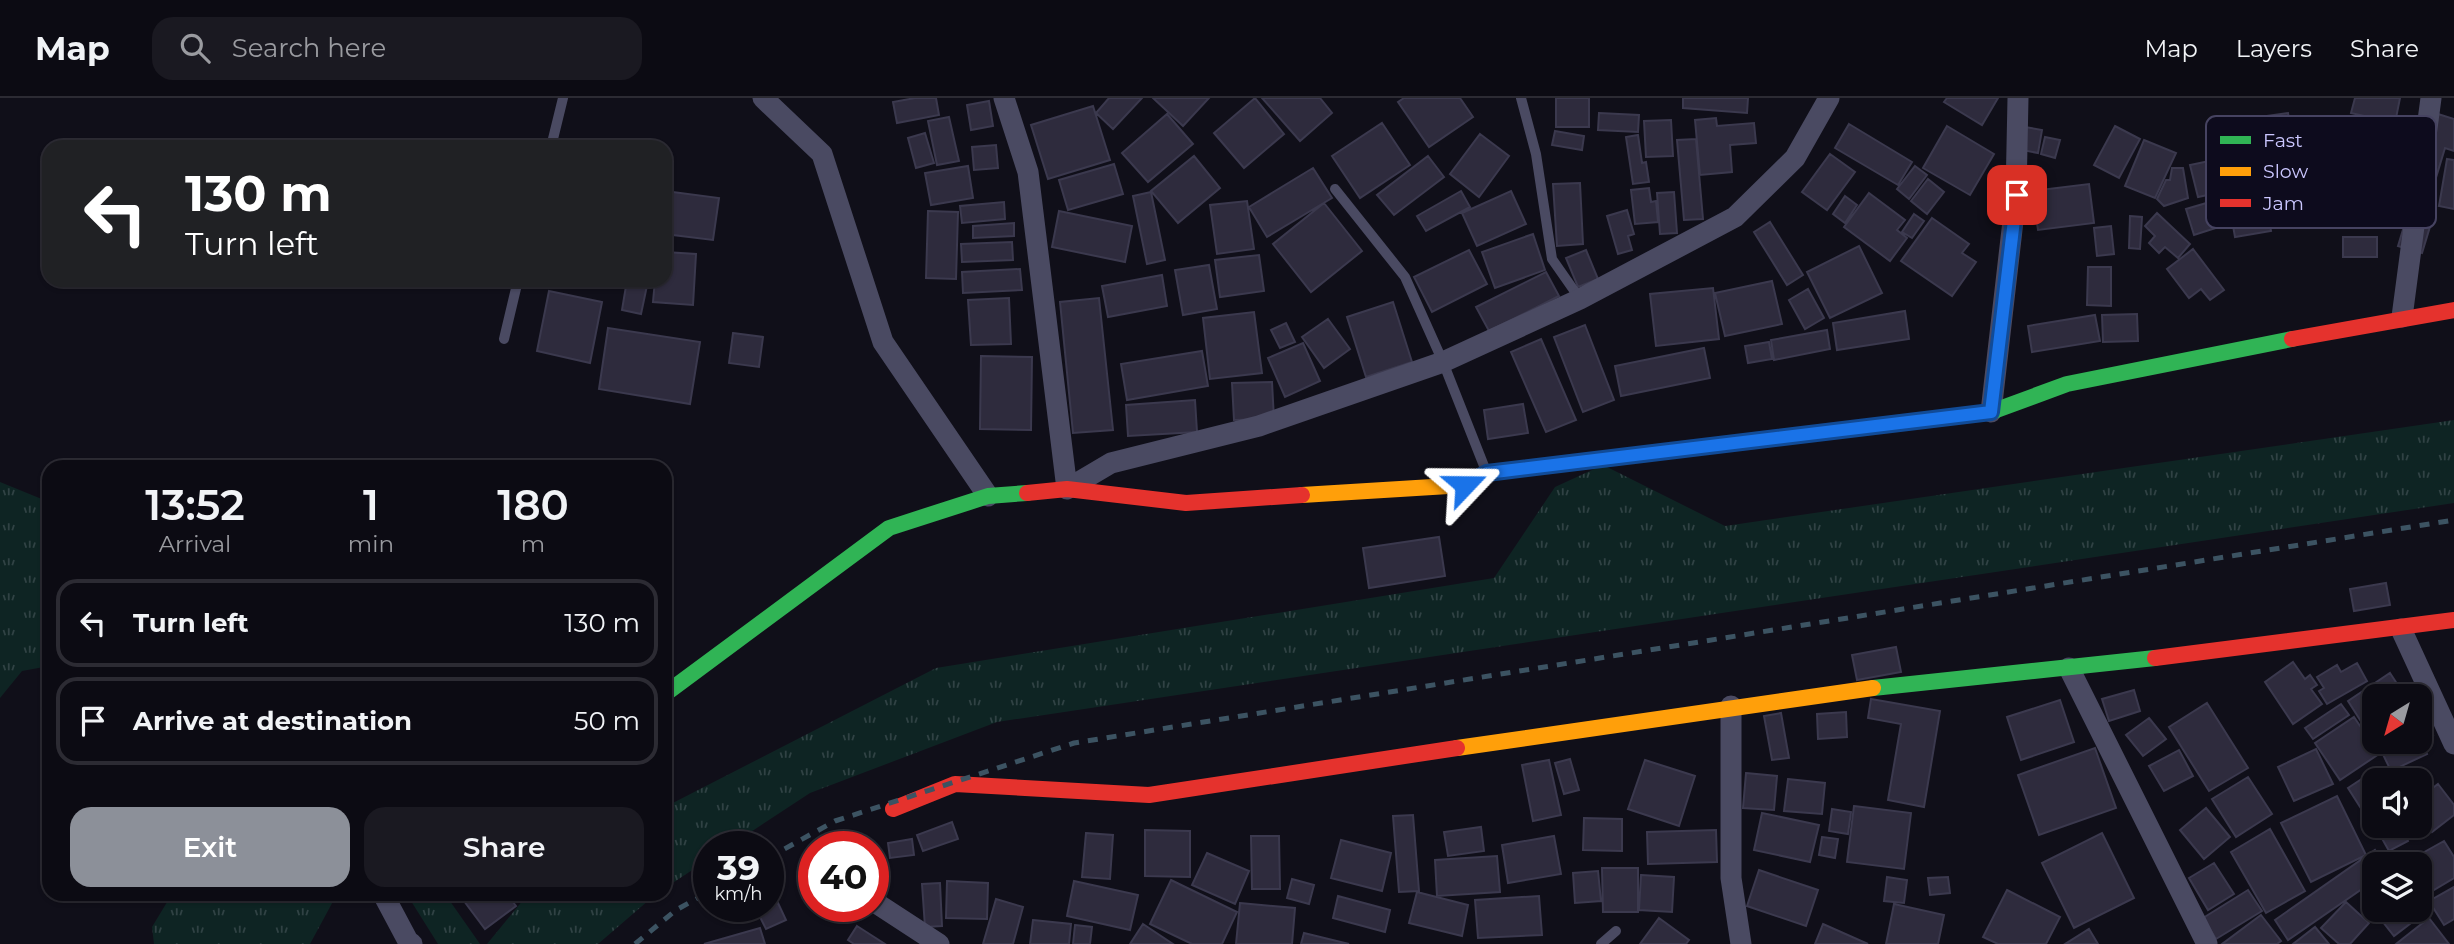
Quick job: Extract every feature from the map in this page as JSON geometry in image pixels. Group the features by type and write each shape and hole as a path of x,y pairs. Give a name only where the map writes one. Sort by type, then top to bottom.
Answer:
{"street":[{"path":"763,98 822,154 883,342 988,496"},
{"path":"1004,98 1028,172 1067,489"},
{"path":"1067,489 1111,463 1259,426 1443,362 1580,299 1735,217 1795,158 1829,98"},
{"path":"1991,412 2017,195 2018,98"},
{"path":"2429,116 2431,98"},
{"path":"2402,317 2414,228"},
{"path":"672,689 889,528 988,496 1067,489 1185,503 1465,485 1487,473 1991,412 2067,384 2402,317 2454,310"},
{"path":"893,810 954,784 1149,795 1731,706 1973,675 2069,668 2402,629 2454,620"},
{"path":"2402,629 2454,744"},
{"path":"2069,668 2207,944"},
{"path":"1731,706 1731,878 1741,944"},
{"path":"387,901 412,944"},
{"path":"889,911 939,944"}],"lane":[{"path":"553,140 562,98"},
{"path":"1521,98 1536,154 1552,259 1580,299"},
{"path":"1335,189 1405,277 1443,362 1487,473"},
{"path":"504,339 516,287"},
{"path":"1601,944 1616,931"}],"green space":[{"path":"2454,420 2454,503 997,722 810,793 752,831 693,831 693,870 672,883 672,803 936,668 1494,578 1555,487 1603,465 1725,526"},
{"path":"0,482 42,499 42,667 22,671 0,698"},
{"path":"168,901 333,901 310,944 154,944 152,927"},
{"path":"411,901 450,901 480,944 438,944"},
{"path":"522,901 648,901 598,944 487,944"}],"building":[{"path":"936,98 939,115 897,123 893,102"},
{"path":"1109,98 1142,98 1113,129 1096,113"},
{"path":"1153,98 1209,98 1183,126"},
{"path":"1255,98 1284,134 1244,168 1214,133"},
{"path":"1262,98 1320,98 1332,113 1300,141"},
{"path":"1404,98 1460,98 1473,117 1429,147 1398,102"},
{"path":"1556,98 1589,98 1589,127 1556,127"},
{"path":"1683,98 1748,98 1747,113 1683,108"},
{"path":"1947,98 1998,98 1982,125 1944,102"},
{"path":"2355,98 2400,98 2396,116 2364,116 2351,113"},
{"path":"989,101 993,126 971,130 967,105"},
{"path":"1093,106 1110,160 1048,179 1031,125"},
{"path":"1599,113 1639,115 1638,132 1598,130"},
{"path":"2288,113 2288,116 2266,116"},
{"path":"1167,114 1193,144 1148,182 1122,153"},
{"path":"2438,114 2454,119 2454,151 2445,148 2436,178"},
{"path":"949,117 959,161 937,165 928,121"},
{"path":"1716,118 1717,126 1754,123 1756,143 1730,145 1732,172 1700,175 1695,120"},
{"path":"1671,120 1673,156 1646,157 1644,121"},
{"path":"1382,123 1410,165 1360,198 1332,156"},
{"path":"1849,124 1912,162 1898,185 1835,148"},
{"path":"1947,126 1994,154 1970,195 1923,168"},
{"path":"2115,126 2140,139 2119,178 2094,165"},
{"path":"2025,127 2042,130 2038,153 2022,150"},
{"path":"1555,131 1584,136 1582,150 1552,145"},
{"path":"925,133 934,163 916,168 908,138"},
{"path":"1480,134 1509,156 1479,197 1450,174"},
{"path":"1638,135 1642,163 1646,162 1649,182 1633,184 1626,137"},
{"path":"2045,137 2060,140 2055,158 2041,154"},
{"path":"1696,139 1703,219 1684,220 1677,140"},
{"path":"2144,140 2176,153 2155,198 2125,186"},
{"path":"996,145 998,168 974,170 972,147"},
{"path":"1830,154 1855,172 1827,210 1802,192"},
{"path":"1194,156 1220,188 1178,223 1151,191"},
{"path":"1428,156 1444,177 1394,215 1377,195"},
{"path":"2447,159 2454,160 2454,209 2439,206"},
{"path":"2206,162 2206,195 2198,197 2190,165"},
{"path":"1114,164 1123,194 1068,210 1059,180"},
{"path":"968,166 973,198 931,205 925,173"},
{"path":"1915,166 1927,175 1909,199 1897,189"},
{"path":"1313,168 1332,198 1267,237 1249,207"},
{"path":"2172,168 2183,168 2188,198 2164,206 2157,199 2166,180 2170,180"},
{"path":"1928,179 1944,192 1927,214 1911,201"},
{"path":"1580,183 1583,244 1557,246 1553,184"},
{"path":"2089,184 2094,223 2038,230 2032,191"},
{"path":"1649,188 1651,202 1656,201 1658,222 1635,224 1631,190"},
{"path":"1461,191 1470,207 1426,231 1417,216"},
{"path":"1511,191 1526,224 1477,246 1462,213"},
{"path":"672,192 719,198 713,240 672,235"},
{"path":"1151,192 1165,260 1147,264 1133,196"},
{"path":"1674,192 1677,233 1660,234 1657,193"},
{"path":"1869,193 1905,220 1897,230 1907,238 1890,261 1844,227"},
{"path":"1845,196 1857,205 1845,223 1833,214"},
{"path":"1247,201 1254,249 1217,254 1210,205"},
{"path":"1004,202 1005,219 962,223 960,206"},
{"path":"1324,203 1362,251 1311,292 1273,244"},
{"path":"2206,203 2206,228 2216,228 2194,235 2186,209"},
{"path":"1627,210 1634,234 1628,236 1632,250 1618,254 1607,216"},
{"path":"928,211 958,212 956,279 926,278"},
{"path":"1059,211 1132,226 1125,262 1052,247"},
{"path":"2157,213 2190,244 2178,258 2165,247 2159,253 2149,243 2155,236 2145,226"},
{"path":"1914,214 1924,221 1912,238 1902,232"},
{"path":"2130,216 2142,217 2140,249 2129,248"},
{"path":"1932,218 1969,244 1962,253 1976,262 1952,296 1901,261"},
{"path":"1770,222 1803,275 1787,285 1754,232"},
{"path":"1014,223 1014,236 973,238 973,226"},
{"path":"2111,226 2114,254 2097,256 2094,228"},
{"path":"2233,228 2270,228 2271,231 2235,237"},
{"path":"2403,228 2430,228 2422,253 2398,246"},
{"path":"1533,234 1545,270 1495,288 1482,252"},
{"path":"2343,237 2377,237 2377,257 2343,257"},
{"path":"1012,242 1013,260 962,262 961,244"},
{"path":"1859,246 1882,293 1830,318 1807,272"},
{"path":"2193,249 2224,290 2210,300 2201,289 2189,298 2167,269"},
{"path":"1469,250 1487,284 1432,312 1414,277"},
{"path":"1586,250 1598,279 1578,287 1566,258"},
{"path":"672,252 696,254 693,305 653,302 654,287 672,287"},
{"path":"1259,255 1264,291 1220,297 1215,260"},
{"path":"1209,265 1217,309 1183,315 1175,270"},
{"path":"2088,267 2111,267 2111,306 2087,305"},
{"path":"1020,269 1022,290 963,293 962,272"},
{"path":"1546,272 1559,296 1489,331 1476,307"},
{"path":"1162,275 1167,306 1108,317 1102,286"},
{"path":"1772,281 1782,324 1725,336 1715,293"},
{"path":"626,287 647,287 641,314 622,310"},
{"path":"1713,288 1719,339 1656,346 1650,294"},
{"path":"1808,289 1824,318 1805,329 1789,300"},
{"path":"549,291 602,302 590,363 537,351"},
{"path":"1009,298 1011,344 971,345 968,300"},
{"path":"1099,298 1113,430 1073,433 1060,302"},
{"path":"1393,302 1412,362 1366,377 1347,317"},
{"path":"1905,311 1909,339 1837,350 1833,323"},
{"path":"1254,312 1262,373 1210,379 1203,318"},
{"path":"2137,314 2138,341 2103,342 2102,315"},
{"path":"2095,315 2100,341 2032,352 2028,326"},
{"path":"1328,319 1350,349 1324,368 1302,337"},
{"path":"1286,323 1295,342 1280,348 1271,330"},
{"path":"1585,325 1614,400 1583,412 1554,337"},
{"path":"608,328 700,342 690,404 599,389"},
{"path":"1827,330 1830,349 1774,360 1771,340"},
{"path":"733,333 763,337 759,367 729,363"},
{"path":"1541,339 1576,420 1546,432 1511,352"},
{"path":"1769,342 1772,359 1748,363 1745,346"},
{"path":"1303,343 1320,381 1285,397 1268,358"},
{"path":"1704,348 1710,378 1621,396 1615,366"},
{"path":"1202,351 1208,386 1127,400 1121,364"},
{"path":"981,356 1032,357 1031,430 980,429"},
{"path":"1272,382 1274,419 1234,420 1232,383"},
{"path":"1195,400 1197,432 1128,436 1126,405"},
{"path":"1523,404 1528,433 1488,439 1484,410"},
{"path":"1439,537 1445,576 1369,588 1363,548"},
{"path":"2386,583 2390,605 2354,611 2350,589"},
{"path":"1896,647 1901,672 1857,680 1852,655"},
{"path":"2293,662 2305,679 2310,675 2317,685 2311,689 2322,704 2293,724 2265,682"},
{"path":"2357,663 2367,681 2327,704 2319,691 2324,688 2317,677 2337,665 2341,672"},
{"path":"2390,673 2397,684 2374,684"},
{"path":"2134,690 2140,711 2109,721 2102,699"},
{"path":"2362,692 2362,723 2348,701"},
{"path":"1871,699 1940,711 1924,807 1888,800 1901,724 1868,718"},
{"path":"2060,700 2074,742 2021,760 2007,717"},
{"path":"2207,703 2248,768 2209,791 2169,727"},
{"path":"2341,704 2349,715 2313,739 2305,728"},
{"path":"1846,712 1847,737 1818,739 1817,714"},
{"path":"1781,713 1789,758 1772,760 1764,716"},
{"path":"2354,717 2362,729 2362,754 2379,754 2340,780 2315,743"},
{"path":"2149,718 2166,739 2143,756 2126,735"},
{"path":"2095,748 2116,808 2039,835 2018,775"},
{"path":"2316,749 2333,784 2294,801 2278,767"},
{"path":"2179,750 2193,776 2164,791 2149,766"},
{"path":"2383,754 2427,754 2397,768 2390,768"},
{"path":"1570,759 1579,790 1564,794 1555,763"},
{"path":"1549,760 1561,815 1533,821 1522,765"},
{"path":"1645,760 1695,776 1679,826 1628,809"},
{"path":"1746,773 1777,776 1774,810 1743,808"},
{"path":"2248,777 2272,814 2236,837 2212,799"},
{"path":"1788,779 1825,783 1822,814 1784,811"},
{"path":"2362,779 2362,810 2348,788"},
{"path":"2438,784 2454,805 2454,815 2432,832 2432,789"},
{"path":"2337,796 2365,852 2362,852 2362,857 2311,882 2281,823"},
{"path":"1854,806 1911,813 1904,869 1847,862"},
{"path":"2206,808 2230,837 2204,859 2180,830"},
{"path":"1832,809 1851,812 1848,834 1829,831"},
{"path":"1762,813 1819,825 1810,862 1754,850"},
{"path":"1413,815 1419,891 1399,892 1393,816"},
{"path":"1584,818 1622,819 1622,851 1583,850"},
{"path":"952,822 958,839 923,851 917,835"},
{"path":"1481,827 1484,851 1448,856 1444,832"},
{"path":"2270,829 2305,891 2266,913 2231,852"},
{"path":"1145,830 1190,831 1190,877 1145,876"},
{"path":"1716,830 1717,862 1648,864 1647,832"},
{"path":"1086,833 1113,835 1110,879 1082,877"},
{"path":"2102,833 2134,898 2074,928 2042,863"},
{"path":"1251,836 1279,836 1280,889 1252,889"},
{"path":"1554,836 1561,874 1508,883 1502,845"},
{"path":"1822,837 1838,839 1835,858 1819,855"},
{"path":"2382,838 2407,838 2408,841 2389,851"},
{"path":"912,839 914,855 890,858 889,843"},
{"path":"1341,840 1391,853 1382,891 1331,878"},
{"path":"2444,841 2454,857 2454,878 2432,891 2432,852 2424,852"},
{"path":"1207,853 1249,871 1235,904 1192,885"},
{"path":"1497,856 1500,892 1437,896 1435,860"},
{"path":"2362,859 2362,889 2288,940 2275,920"},
{"path":"2214,863 2234,894 2208,910 2189,878"},
{"path":"1602,868 1638,868 1638,912 1603,912"},
{"path":"1759,870 1818,890 1806,926 1747,906"},
{"path":"1598,871 1601,901 1575,903 1573,873"},
{"path":"1641,875 1674,877 1672,912 1639,910"},
{"path":"1887,877 1907,880 1904,903 1884,901"},
{"path":"1948,877 1950,893 1930,895 1928,878"},
{"path":"1292,879 1314,885 1309,904 1287,898"},
{"path":"1171,880 1237,912 1222,944 1192,944 1150,924"},
{"path":"947,881 988,883 987,919 946,918"},
{"path":"1074,881 1138,895 1130,930 1067,916"},
{"path":"940,883 942,926 925,927 922,884"},
{"path":"2454,887 2454,919 2444,925 2432,906 2432,899"},
{"path":"2007,890 2060,917 2046,944 1998,944 1983,937"},
{"path":"2248,890 2262,911 2216,939 2203,918"},
{"path":"1417,892 1468,905 1462,936 1409,923"},
{"path":"1338,896 1390,910 1385,932 1333,918"},
{"path":"1539,896 1542,935 1478,938 1475,900"},
{"path":"996,899 1023,907 1013,944 983,944"},
{"path":"464,901 512,901 516,906 485,929"},
{"path":"2346,902 2362,917 2362,922 2369,923 2350,944 2339,944 2321,928"},
{"path":"1240,903 1295,908 1292,944 1236,944"},
{"path":"1894,904 1944,915 1938,944 1886,944"},
{"path":"2261,915 2281,941 2277,944 2222,944"},
{"path":"1659,918 1689,940 1686,944 1640,944"},
{"path":"1033,920 1071,924 1069,944 1030,944"},
{"path":"762,922 782,922 766,929"},
{"path":"2383,922 2412,922 2394,936"},
{"path":"2424,922 2432,922 2449,944 2396,944"},
{"path":"1143,924 1173,944 1130,944"},
{"path":"1823,924 1868,944 1815,944"},
{"path":"1075,925 1092,927 1090,944 1073,944"},
{"path":"857,926 885,944 854,944 848,940"},
{"path":"2315,927 2329,944 2293,944"},
{"path":"760,928 765,944 704,944"},
{"path":"2089,929 2098,944 2065,944"},
{"path":"1304,933 1349,944 1301,944"}],"railway":[{"path":"784,849 835,821 1074,743 2454,520"},
{"path":"635,944 676,910 693,901"}],"traffic: fast":[{"path":"1891,424 1991,412 2067,384 2292,339"},
{"path":"672,689 889,528 988,496 1027,493"},
{"path":"1873,688 2155,658"}],"traffic: slow":[{"path":"1302,495 1465,485 1487,473 1891,424"},
{"path":"1457,748 1873,688"}],"traffic: jam":[{"path":"2292,339 2454,310"},
{"path":"1027,493 1067,489 1186,503 1302,495"},
{"path":"2155,658 2454,620"},
{"path":"893,809 955,784 1149,795 1457,748"}],"route":[{"path":"1465,485 1487,473 1621,454 1991,412 2017,195"}]}
